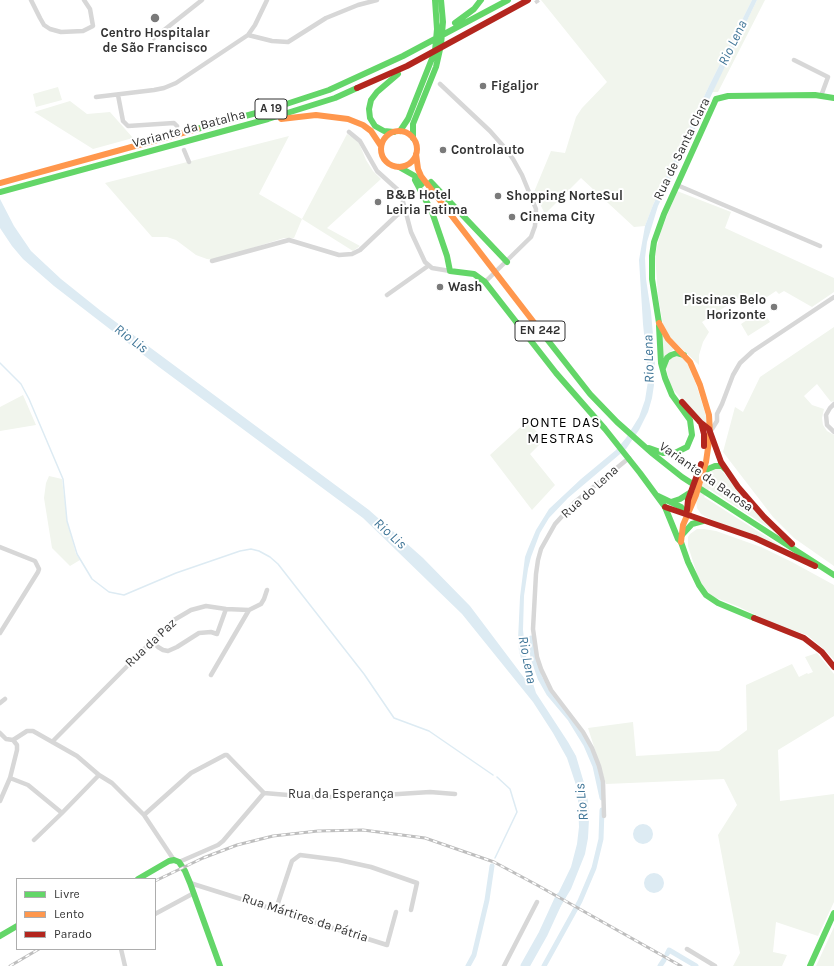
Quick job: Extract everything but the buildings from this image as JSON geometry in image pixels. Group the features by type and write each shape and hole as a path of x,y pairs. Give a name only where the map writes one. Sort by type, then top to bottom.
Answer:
{"main road":[{"path":"445,34 450,26 474,10 481,0"},
{"name":"Variante da Batalha","path":"0,183 18,175 62,165 271,109 316,95 353,80 445,34 508,0"},
{"name":"Variante da Batalha","path":"0,192 268,119 336,98 407,66 528,0"},
{"path":"413,138 413,124 434,51 437,29 438,2"},
{"path":"407,66 377,92 370,104 369,114 375,126 384,131 397,131 409,134 413,138"},
{"path":"381,146 385,137 397,131 408,119 424,89"},
{"name":"Rua de Santa Clara","path":"669,389 661,363 658,323 652,279 652,256 658,228 676,185 716,99 728,96 821,96 834,98"},
{"path":"268,119 316,115 348,119 363,125 371,131 381,146"},
{"name":"EN 242","path":"413,138 416,143 416,154"},
{"name":"EN 242","path":"381,146 383,158 387,163 399,168"},
{"path":"399,168 411,162 416,154"},
{"name":"Variante da Barosa","path":"416,154 418,169 421,176 501,281 585,387 617,422 645,448 682,477 833,574"},
{"path":"417,163 423,173 507,262"},
{"name":"Variante da Barosa","path":"399,168 411,173 419,180 464,236 476,248"},
{"path":"411,173 432,212 447,256 450,271"},
{"path":"0,178 18,175"},
{"name":"EN 242","path":"450,271 474,274 485,282 565,384 628,457 665,507 672,520 678,539 681,539 697,580 708,597 718,603 773,627 804,638 822,652 834,667"},
{"path":"658,323 668,339 684,355 693,368 709,415 709,445 704,471 683,525 681,539"},
{"path":"663,370 666,361 671,355 677,353 684,355"},
{"path":"669,389 700,422 710,429 716,451 725,469 738,488 761,513 809,559"},
{"path":"645,448 672,454 683,450 690,442 693,432 690,420 669,389"},
{"path":"687,514 687,507 697,477 704,446 703,430 700,422"},
{"path":"697,477 704,471 718,466 722,466 725,469"},
{"path":"671,502 680,499 691,492"},
{"path":"658,496 681,507 687,514"},
{"path":"665,507 762,541 802,561 833,574"},
{"path":"681,539 692,524 704,521"},
{"path":"140,878 166,862 176,861 185,871 220,966"},
{"path":"810,966 834,913"},
{"path":"0,936 16,927"}],"street":[{"path":"31,0 44,24 50,29 61,32 83,31 93,26 94,23 90,9 84,0"},
{"path":"154,38 202,0"},
{"path":"96,97 154,90 170,86 248,34 255,25 266,0"},
{"path":"248,34 272,41 288,42 326,18 358,5 377,0"},
{"path":"794,60 828,77 821,96"},
{"path":"440,84 490,131 505,148 518,167 532,198 536,214 533,232 525,244 485,282"},
{"path":"118,95 123,121 128,126 174,123 177,126"},
{"path":"349,132 360,141 377,171 398,190 404,200 414,240 422,258 428,266 435,269 450,271"},
{"path":"184,150 189,162"},
{"path":"676,185 820,246"},
{"path":"212,261 289,240 339,255 352,254 360,250 396,215 406,211"},
{"path":"388,295 428,266"},
{"path":"710,429 717,421 717,414 736,368 746,356 834,297"},
{"path":"834,404 826,415 827,425 834,432"},
{"path":"709,415 717,414"},
{"name":"Rua do Lena","path":"604,816 603,782 592,748 583,732 551,690 541,669 534,641 533,629 536,574 541,549 555,524 575,502 628,457"},
{"path":"0,547 35,561 38,564 38,572 0,633"},
{"path":"211,676 248,610 261,604 267,590"},
{"name":"Rua da Paz","path":"52,742 174,620 191,610 206,606 248,610"},
{"path":"152,641 158,648 168,651 199,633 212,632 217,634 226,609"},
{"path":"0,703 5,699"},
{"path":"0,734 6,739 12,740 31,731 77,756 99,775 112,783 144,815 176,861 218,845 264,793 227,755 224,754 191,773 144,815"},
{"path":"0,801 10,778 17,747 12,740"},
{"path":"34,840 99,775"},
{"path":"10,778 28,784 62,813"},
{"name":"Rua da Esperança","path":"264,793 312,797 352,797 430,792 455,794"},
{"path":"276,909 292,861 300,855 372,866 417,883 411,910"},
{"name":"Rua Mártires da Pátria","path":"190,883 387,945 396,912"},
{"path":"156,913 194,893"},
{"path":"504,966 537,902"},
{"path":"687,949 715,966"},
{"path":"121,950 125,966"}],"shaded area":[{"path":"541,0 752,0 709,86 653,205 645,226 634,227 581,178 545,214 534,192 551,151 565,153 576,117 582,108 607,82"},
{"path":"757,0 765,0 718,92 712,92"},
{"path":"58,87 62,100 36,107 33,94"},
{"path":"70,101 87,114 110,112 133,138 93,149 34,112"},
{"path":"347,134 359,143 366,160 373,171 381,179 327,228 360,246 353,251 302,219"},
{"path":"289,136 259,194 302,219 294,238 284,238 214,260 207,259 196,255 176,240 167,237 152,237 105,183"},
{"path":"677,191 731,212 725,228 834,278 834,292 812,307 784,291 779,294 776,291 752,307 743,295 702,322 709,332 703,342 699,355 699,365 670,337 663,325 658,295 655,255 661,231"},
{"path":"762,310 770,322 748,336 741,324"},
{"path":"834,327 834,401 831,402 817,384 804,396 812,405 824,409 822,418 823,425 827,431 834,435 834,566 794,538 773,517 723,452 735,407 743,412 760,377"},
{"path":"661,334 674,349 666,355 663,361"},
{"path":"680,356 687,363 696,384 706,416 707,425 671,387 666,368 671,357"},
{"path":"23,395 36,425 0,431 0,407"},
{"path":"527,421 544,440 530,454 555,485 532,510 490,455"},
{"path":"714,469 720,469 722,471 745,499 777,533 709,489 704,497 787,550 701,514 697,508 696,501 705,476"},
{"path":"49,476 62,479 67,521 76,554 80,560 70,566 52,548 44,498 46,483"},
{"path":"697,529 716,531 761,547 834,585 834,660 825,650 807,635 777,625 737,606 711,596 698,577 688,546 688,537"},
{"path":"817,653 834,674 834,716 778,750 780,801 834,794 834,902 818,936 776,922 773,952 787,955 782,966 733,966 740,953 718,835 737,805 724,779 606,784 588,728 633,722 636,756 719,751 747,730 746,685 792,664 799,677 813,672 805,657"},
{"path":"834,927 834,966 816,966"}],"water":[{"name":"Rio Lis","path":"752,0 757,0 658,206 647,242 645,258 646,279 651,312 655,358 654,385 648,412 639,430 626,449 568,498 549,518 540,533 528,569 524,596 523,630 530,674 536,693 576,756 588,801 588,838 585,854 571,889 559,909 557,909 553,904 571,867 577,844 579,827 578,799 576,785 567,758 533,702 462,614 363,518 159,367 54,286 23,259 0,228 0,199 14,226 31,251 61,279 101,311 369,510 423,558 470,606 528,683 519,651 518,640 520,597 525,557 536,530 549,509 581,479 616,450 626,438 639,417 645,400 648,381 639,260 645,226 653,205 709,86"},
{"path":"643,824 650,827 653,834 650,841 643,844 636,841 633,834 636,827"},
{"path":"654,873 661,876 664,883 661,890 654,893 647,890 644,883 647,876"}],"waterway":[{"path":"0,363 21,384 29,399 63,479 67,521 77,554 92,579 109,592 124,595 176,573 240,551 251,549 259,551 270,557 278,564 364,674 394,718 429,731 493,775"},
{"name":"Rio Lena","path":"531,638 533,658 540,678 549,694 570,719 586,745 595,766 602,798"},
{"path":"495,858 517,812 510,789 497,777"},
{"path":"544,966 580,901 594,868 601,839 602,810"},
{"path":"468,966 474,955 487,900 492,866"},
{"name":"Rio Lis","path":"525,966 543,934 560,897"},
{"path":"667,954 669,950 696,966"},
{"path":"660,966 664,960"}],"railway":[{"path":"156,881 203,858 237,845 273,836 318,831 363,830 425,838 494,862 681,966"},
{"path":"10,966 37,950"}],"traffic: fast":[{"path":"400,131 408,119 435,51 437,29 435,0"},
{"path":"413,138 413,124 436,67 441,45 443,22 441,0"},
{"path":"455,23 474,9 481,0"},
{"path":"197,129 271,109 329,90 403,56 508,0"},
{"path":"394,132 384,131 375,126 370,118 369,109 371,100 377,92 398,74"},
{"path":"0,192 268,119 335,98 357,88"},
{"path":"659,323 652,279 652,256 654,242 664,214 716,99 728,96 815,95 834,98"},
{"path":"399,167 415,176 422,184"},
{"path":"415,180 432,212 447,256 450,271"},
{"path":"431,182 507,262"},
{"path":"450,271 474,274 485,282 556,373 605,429 640,473 665,507 678,539 681,542 688,562 699,585 706,595 718,603 754,618"},
{"path":"649,448 663,453 675,453 687,447 692,435 690,420 672,395 665,378 661,363 659,326"},
{"path":"539,329 590,394 617,422 653,454 682,477 834,575"},
{"path":"663,368 667,358 671,355 677,353 684,355"},
{"path":"701,472 715,466 722,466 725,469"},
{"path":"671,502 680,499 691,492"},
{"path":"658,496 681,507 687,514"},
{"path":"681,536 692,524 703,521"},
{"path":"140,878 169,861 174,860 179,862 190,883 220,966"},
{"path":"810,966 834,913"},
{"path":"0,936 16,927"}],"traffic: slow":[{"path":"281,119 316,115 348,119 363,125 371,131 381,146"},
{"path":"0,183 197,129"},
{"path":"403,131 412,136 416,142 417,149 416,156 412,162 403,167 395,167 386,162 382,156 381,145 386,136 392,132 403,131"},
{"path":"416,154 418,169 421,176 539,329"},
{"path":"659,323 668,339 690,362 700,385 709,415 710,434 706,462 696,495 683,525 681,542"}],"traffic: jam":[{"path":"357,88 407,66 528,0"},
{"path":"682,402 701,423 704,434 704,446"},
{"path":"700,422 709,429 721,462 738,487 764,517 792,544"},
{"path":"687,510 688,500 701,464"},
{"path":"665,507 755,538 815,566"},
{"path":"754,618 804,638 822,652 834,667"}],"place":[{"name":"Centro Hospitalar de São Francisco","path":"155,18"},
{"name":"Figaljor","path":"483,86"},
{"name":"Controlauto","path":"443,150"},
{"name":"Shopping NorteSul","path":"498,196"},
{"name":"B&B Hotel Leiria Fatima","path":"378,202"},
{"name":"Cinema City","path":"512,217"},
{"name":"Wash","path":"440,287"},
{"name":"Piscinas Belo Horizonte","path":"774,307"}],"district":[{"name":"PONTE DAS MESTRAS","path":"561,432"}]}
